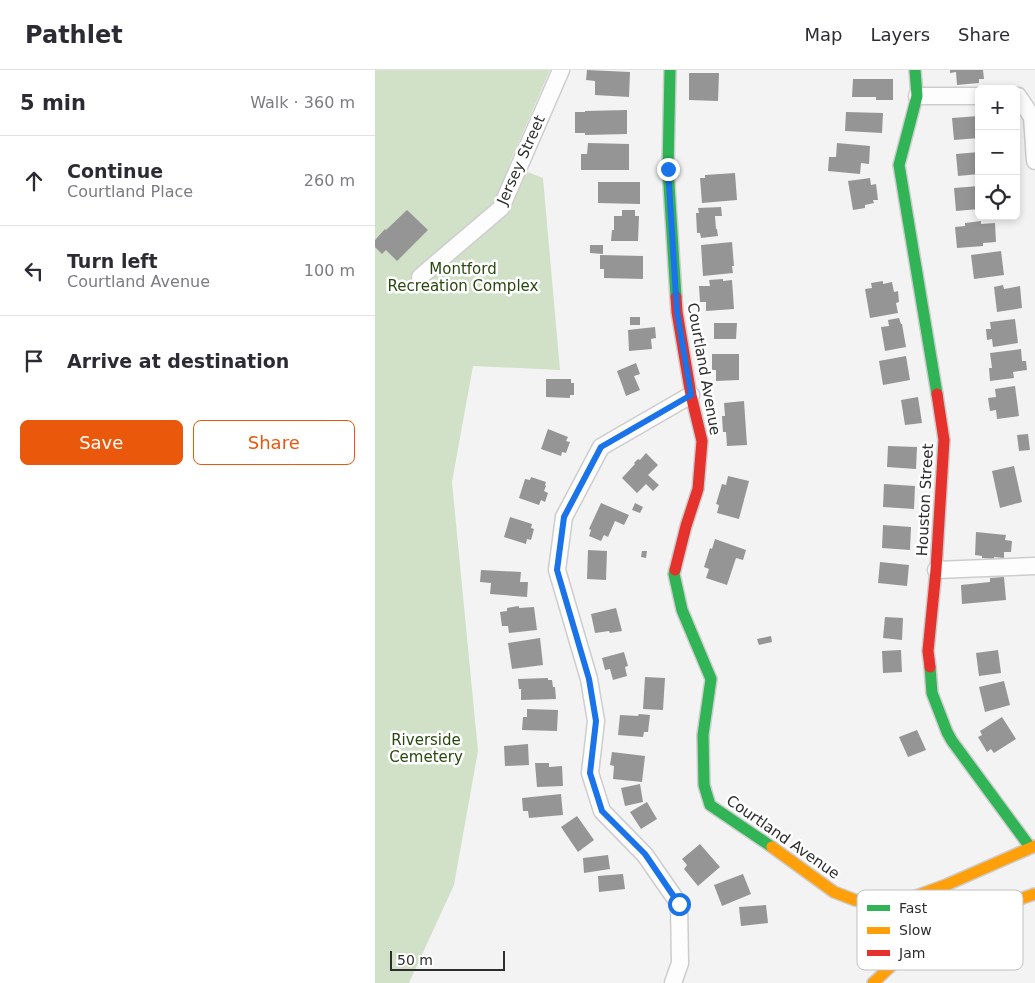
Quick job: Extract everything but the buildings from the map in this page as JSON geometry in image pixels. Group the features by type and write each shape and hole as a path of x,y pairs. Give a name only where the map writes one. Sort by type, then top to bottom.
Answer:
{"street":[{"name":"Jersey Street","path":"420,277 501,208 561,70"},
{"name":"Courtland Avenue","path":"670,70 668,169 677,312 701,441 698,489 674,574 683,610 711,679 703,735 704,785 710,805 766,842 834,892 857,900"},
{"name":"Houston Street","path":"915,70 917,96 899,165 944,440 936,570 928,650 932,693 952,741 1033,846"},
{"path":"917,96 975,96"},
{"path":"1020,99 1032,117 1035,161"},
{"path":"673,983 680,963 679,904 645,854 602,811 590,773 596,721 589,679 557,570 564,517 601,447 691,395"},
{"path":"936,570 1035,566"},
{"name":"Courtland Avenue","path":"932,890 1033,846"},
{"path":"1023,898 1035,894"},
{"path":"873,983 887,970"}],"green space":[{"path":"375,70 550,70 509,165 543,178 560,370 473,366 452,482 478,751 454,885 409,983 375,983"}],"traffic: fast":[{"path":"670,70 668,169 676,297"},
{"path":"915,70 917,96 899,165 937,394"},
{"path":"675,570 674,574 682,610 711,679 703,735 704,785 710,805 772,847"},
{"path":"930,667 932,693 947,732 1030,847"}],"traffic: slow":[{"path":"932,890 1035,846"},
{"path":"772,847 834,892 857,900"},
{"path":"1023,898 1035,894"},
{"path":"873,983 887,970"}],"traffic: jam":[{"path":"675,570 698,489 702,441 691,395 676,297"},
{"path":"930,667 928,651 936,570 944,440 937,394"}],"route":[{"path":"668,169 677,312 691,395 601,447 564,517 557,570 589,679 596,721 590,773 602,811 645,854 679,904"}],"park label":[{"name":"Montford Recreation Complex","path":"463,278"},
{"name":"Riverside Cemetery","path":"426,748"}]}
